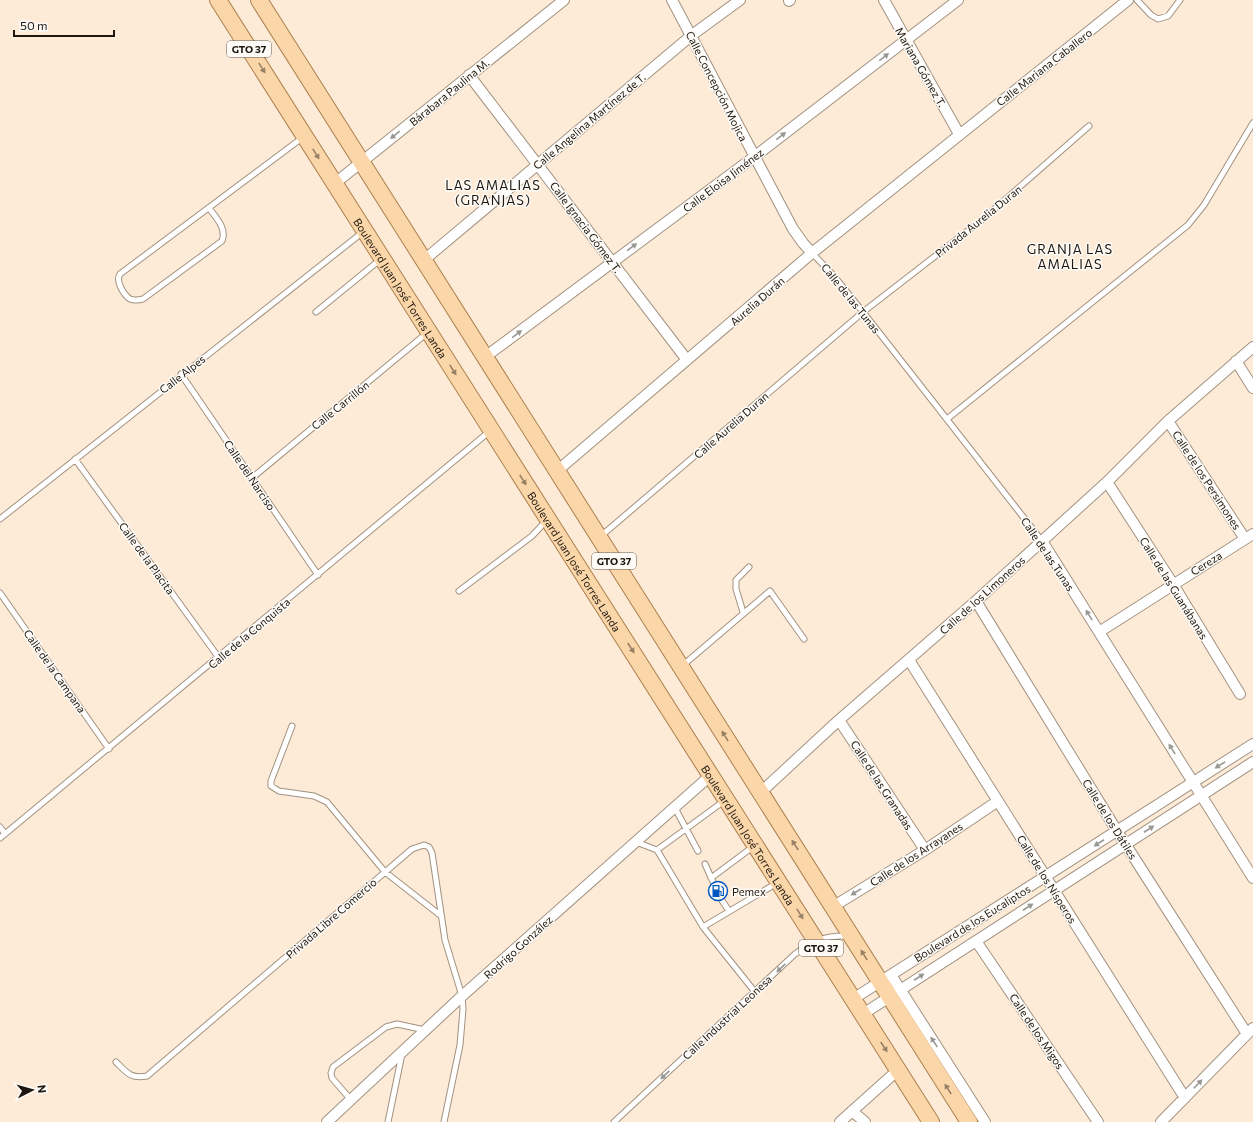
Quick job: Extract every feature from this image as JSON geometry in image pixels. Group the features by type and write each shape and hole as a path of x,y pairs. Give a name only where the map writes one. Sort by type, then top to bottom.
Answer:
{"main road":[{"name":"Boulevard Juan José Torres Landa","path":"218,0 932,1122"},
{"name":"GTO 37","path":"263,2 557,472 852,936 885,978 969,1122"}],"street":[{"name":"Bárabara Paulina M.","path":"334,184 564,0"},
{"name":"Calle Concepción Mojica","path":"672,0 692,35 754,157 793,229 812,253"},
{"name":"Calle Angelina Martínez de T.","path":"424,260 692,35 740,0"},
{"name":"Mariana Gómez T.","path":"884,0 905,40 959,134"},
{"name":"Calle Eloisa Jiménez","path":"485,357 754,157 958,0"},
{"name":"Calle Mariana Caballero","path":"959,134 1128,0"},
{"name":"Calle Ignacia Gómez T.","path":"469,75 687,360"},
{"name":"Aurelia Durán","path":"557,472 812,253 959,134"},
{"name":"Calle de los Limoneros","path":"761,792 839,720 976,601 1107,482 1168,421 1253,347"},
{"path":"1236,361 1253,388"},
{"name":"Calle de los Persimones","path":"1168,421 1249,536"},
{"name":"Calle de las Guanábanas","path":"1107,482 1173,584 1240,694"},
{"name":"Cereza","path":"1099,632 1249,536"},
{"name":"Calle de las Tunas","path":"1042,541 1253,878"},
{"name":"Calle de los Dátiles","path":"976,601 1125,844 1250,1031"},
{"name":"Calle de los Nísperos","path":"909,660 1185,1098"},
{"name":"Calle de las Granadas","path":"839,720 925,850"},
{"name":"Boulevard de los Eucaliptos","path":"853,999 1253,744"},
{"name":"Boulevard de los Eucaliptos","path":"863,1014 1253,762"},
{"name":"Rodrigo González","path":"327,1122 462,996 711,775"},
{"name":"Calle de los Arrayanes","path":"834,906 925,850 998,801"},
{"name":"Calle de los Migos","path":"976,941 1098,1122"},
{"path":"894,993 985,1122"},
{"path":"1161,1122 1250,1031"},
{"path":"840,1122 898,1070"},
{"path":"852,1111 865,1122"}],"lane":[{"path":"1137,0 1151,15 1158,19 1168,16 1180,0"},
{"path":"947,419 1188,225 1204,204 1253,123"},
{"name":"Privada Aurelia Duran","path":"863,312 983,219 1089,126"},
{"path":"209,208 223,228 225,235 222,241 143,299 134,300 129,298 118,283 118,276 304,136"},
{"name":"Calle Alpes","path":"0,519 181,374 364,231"},
{"name":"Calle de las Tunas","path":"812,253 834,276 863,312 1042,541"},
{"path":"316,312 381,258"},
{"name":"Calle Aurelia Duran","path":"599,538 863,312"},
{"name":"Calle Carrillón","path":"252,478 428,332"},
{"name":"Calle del Narciso","path":"181,374 318,575"},
{"name":"Calle de la Conquista","path":"0,838 219,658 491,430"},
{"name":"Calle de la Placita","path":"75,459 219,658"},
{"path":"460,591 532,536 548,519"},
{"path":"743,612 736,589 736,580 750,567"},
{"path":"681,666 743,612 770,591 804,639"},
{"name":"Calle de la Campana","path":"0,593 109,749"},
{"path":"292,726 271,781 272,786 279,791 314,796 327,802 385,872 440,915"},
{"path":"658,850 726,799"},
{"path":"675,808 698,851"},
{"path":"0,828 5,834"},
{"path":"636,842 658,850 703,927 755,992"},
{"path":"711,878 756,844"},
{"name":"Privada Libre Comercio","path":"116,1062 127,1073 136,1078 147,1076 412,849 424,845 429,847 432,854 440,915 448,954 462,996 462,1033 444,1122"},
{"path":"705,864 714,884"},
{"path":"703,927 780,881"},
{"path":"721,899 729,911"},
{"name":"Calle Industrial Leonesa","path":"614,1122 795,954 816,940 834,936 852,936"},
{"path":"351,1100 332,1078 331,1073 333,1067 386,1027 397,1024 426,1031"},
{"path":"388,1122 403,1052"}],"place":[{"name":"Pemex","path":"718,891"}],"district":[{"name":"LAS AMALIAS (GRANJAS)","path":"493,192"},
{"name":"GRANJA LAS AMALIAS","path":"1070,256"}]}
